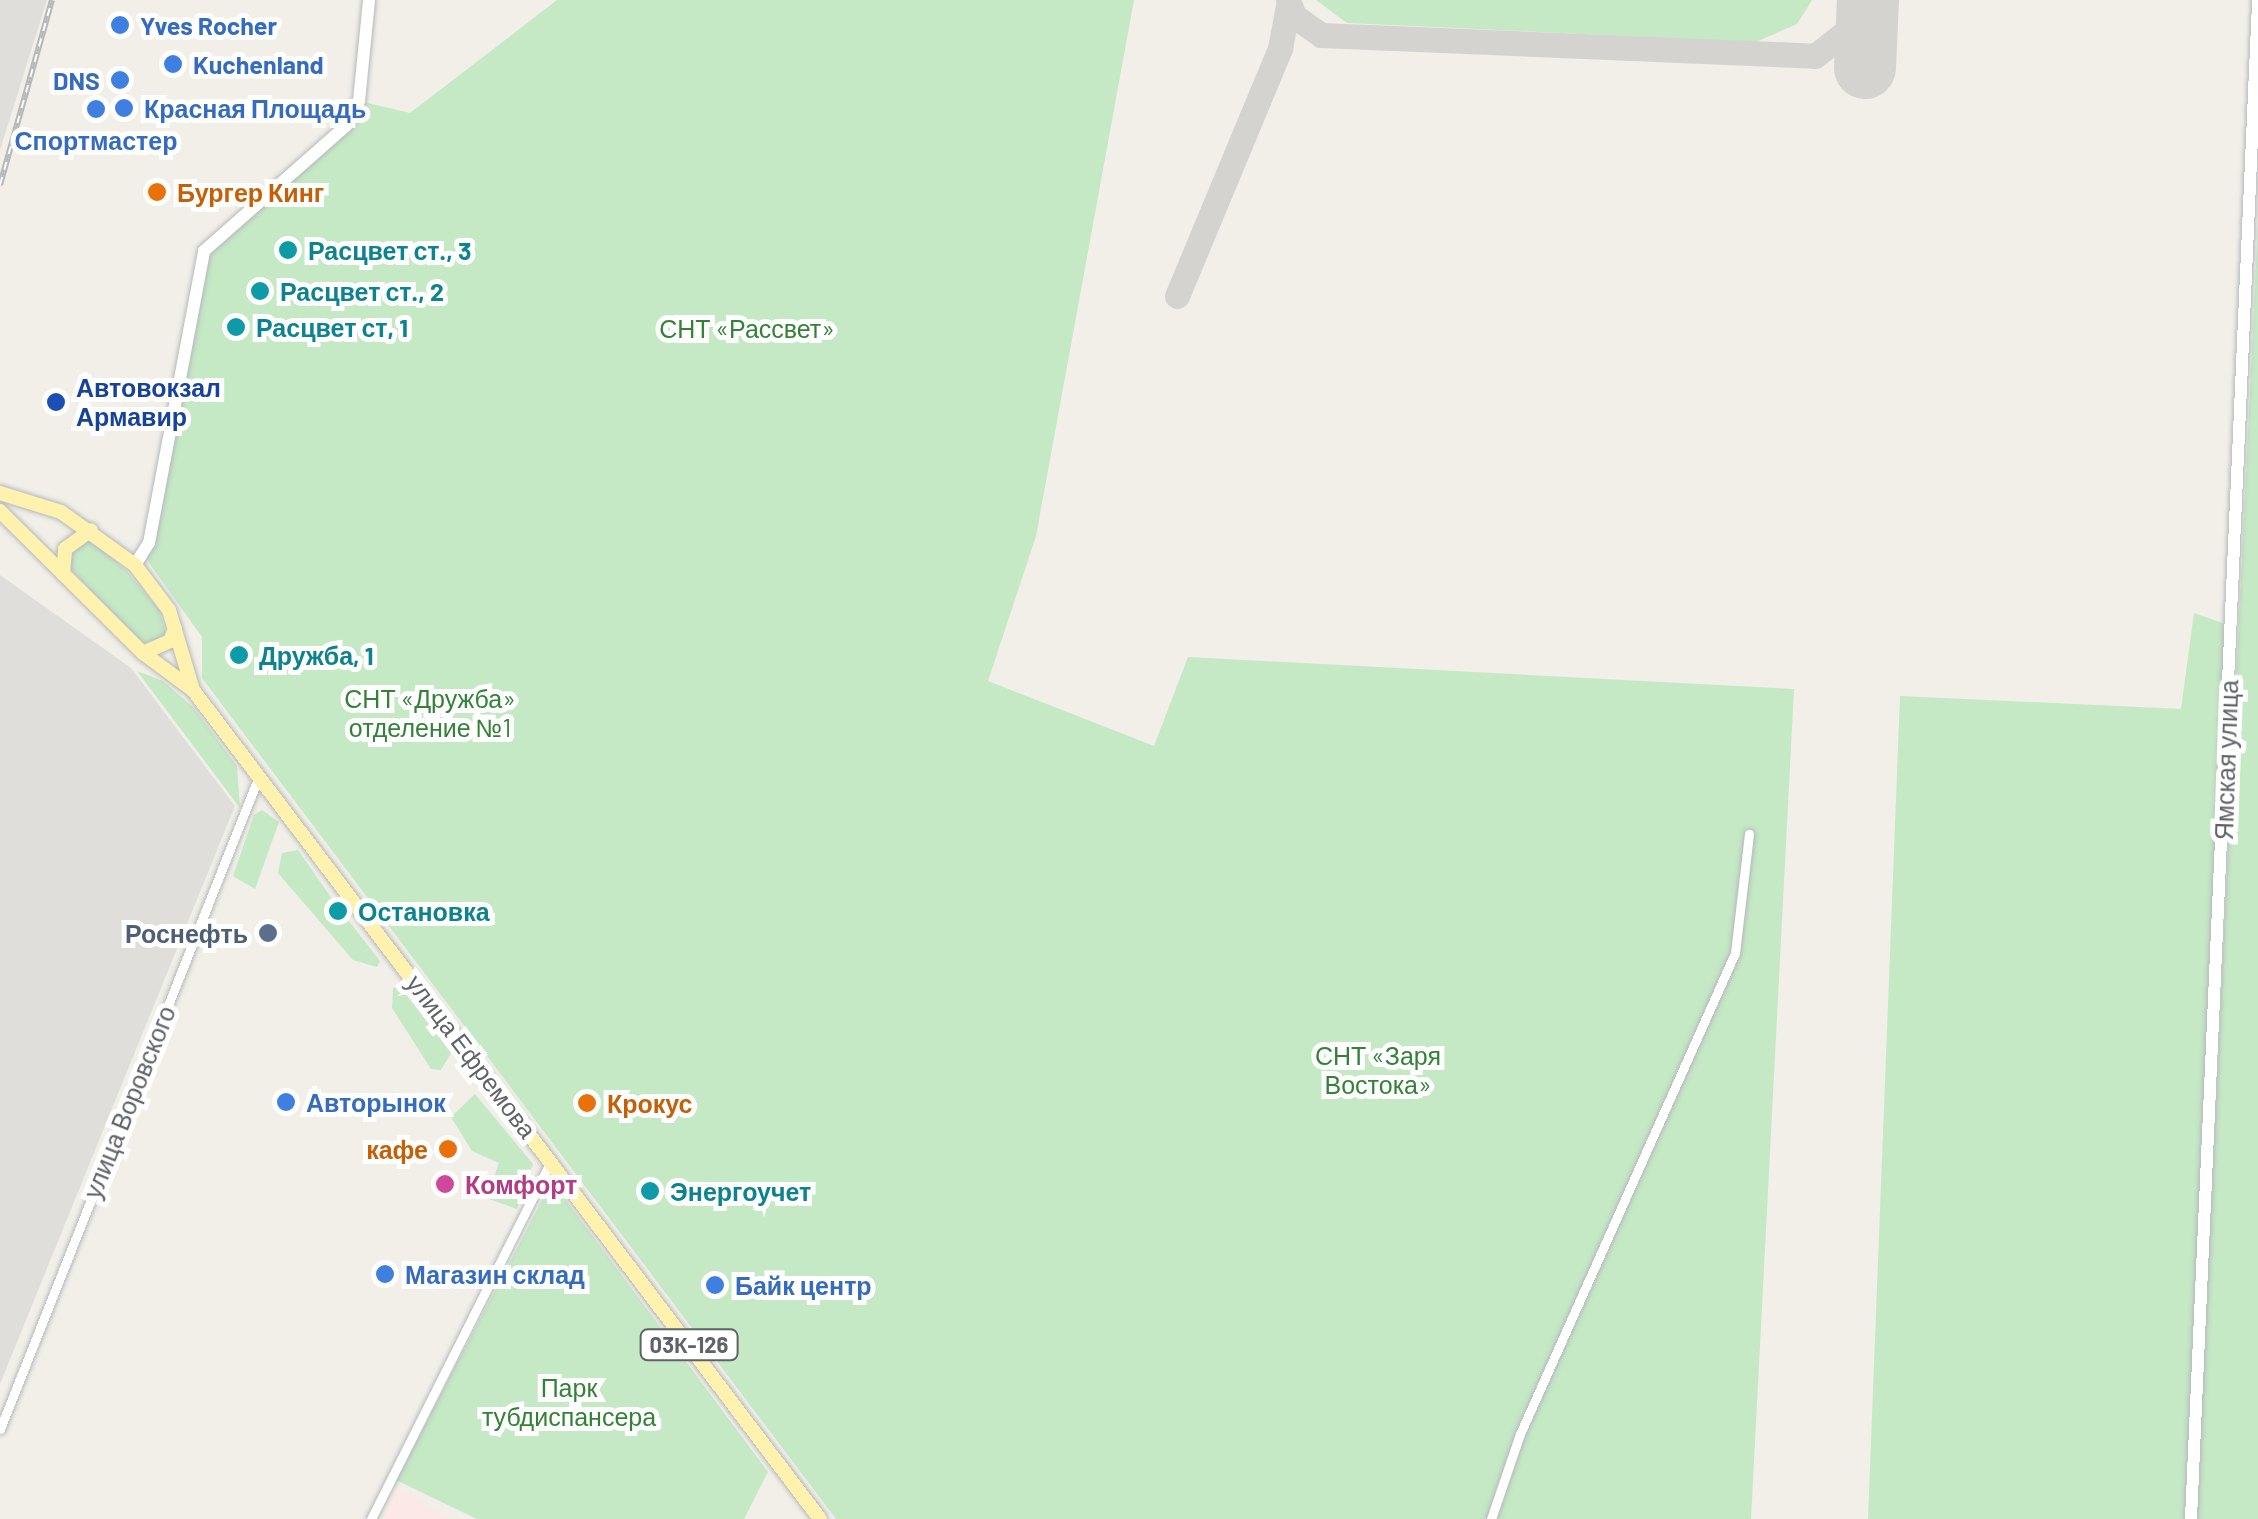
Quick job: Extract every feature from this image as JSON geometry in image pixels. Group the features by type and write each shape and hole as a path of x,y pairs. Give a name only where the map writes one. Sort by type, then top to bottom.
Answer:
{"main road":[{"name":"улица Ефремова","path":"0,494 61,512 135,565 176,628 193,690"},
{"name":"улица Ефремова","path":"0,511 143,653 193,690 820,1519"},
{"path":"63,574 65,549 91,530"},
{"path":"143,653 170,641 176,628"}],"street":[{"path":"135,565 150,544 204,251 346,126 359,101 370,0"},
{"name":"Ямская улица","path":"2191,1519 2258,0"},
{"name":"улица Воровского","path":"0,1428 259,776"},
{"path":"1491,1519 1520,1434 1735,953 1750,834"},
{"path":"371,1519 552,1161"}],"shaded area":[{"path":"0,0 47,0 0,150"},
{"path":"0,575 131,668 235,806 0,1384"},
{"path":"397,1489 452,1519 383,1519"}],"green space":[{"path":"557,0 1134,0 1036,536 988,681 1154,746 1188,657 1794,689 1751,1519 836,1519 202,678 202,637 147,560 148,525 204,251 307,166 359,101 410,113"},
{"path":"1316,0 1812,0 1797,24 1756,42 1347,23"},
{"path":"2258,223 2258,1519 2196,1519"},
{"path":"89,540 127,571 160,611 167,638 142,643 69,567 69,550"},
{"path":"2194,613 2231,626 2191,1519 1868,1519 1900,696 2181,709"},
{"path":"137,671 163,681 194,708 237,766 240,808"},
{"path":"262,810 279,822 255,889 233,876 254,815"},
{"path":"298,850 335,903 330,908 345,916 380,961 377,967 353,960 278,873 282,853"},
{"path":"393,988 401,988 451,1053 441,1070 431,1069 392,1008"},
{"path":"475,1094 533,1164 517,1209 486,1198 499,1163 472,1151 451,1117"},
{"name":"Парк тубдиспансера","path":"548,1189 562,1195 768,1472 744,1519 477,1519 396,1480"}],"taxiway":[{"path":"1288,0 1294,16 1321,35 1815,56 1867,15"},
{"path":"1177,296 1280,48 1288,6"}],"runway":[{"path":"1865,68 1868,0"}],"railway":[{"path":"0,185 52,0"}],"place":[{"name":"Yves Rocher","path":"120,25"},
{"name":"Kuchenland","path":"173,64"},
{"name":"DNS","path":"120,80"},
{"name":"Красная Площадь","path":"124,108"},
{"name":"Спортмастер","path":"96,109"},
{"name":"Бургер Кинг","path":"157,192"},
{"name":"Расцвет ст., 3","path":"288,250"},
{"name":"Расцвет ст., 2","path":"260,291"},
{"name":"Расцвет ст, 1","path":"236,327"},
{"name":"Автовокзал Армавир","path":"56,402"},
{"name":"Дружба, 1","path":"239,655"},
{"name":"Остановка","path":"338,911"},
{"name":"Роснефть","path":"268,933"},
{"name":"Авторынок","path":"286,1102"},
{"name":"Крокус","path":"587,1103"},
{"name":"кафе","path":"448,1149"},
{"name":"Комфорт","path":"445,1184"},
{"name":"Энергоучет","path":"650,1191"},
{"name":"Магазин склад","path":"385,1274"},
{"name":"Байк центр","path":"715,1285"}],"park label":[{"name":"СНТ «Рассвет»","path":"747,328"},
{"name":"СНТ «Дружба» отделение №1","path":"430,714"},
{"name":"СНТ «Заря Востока»","path":"1378,1070"}]}
